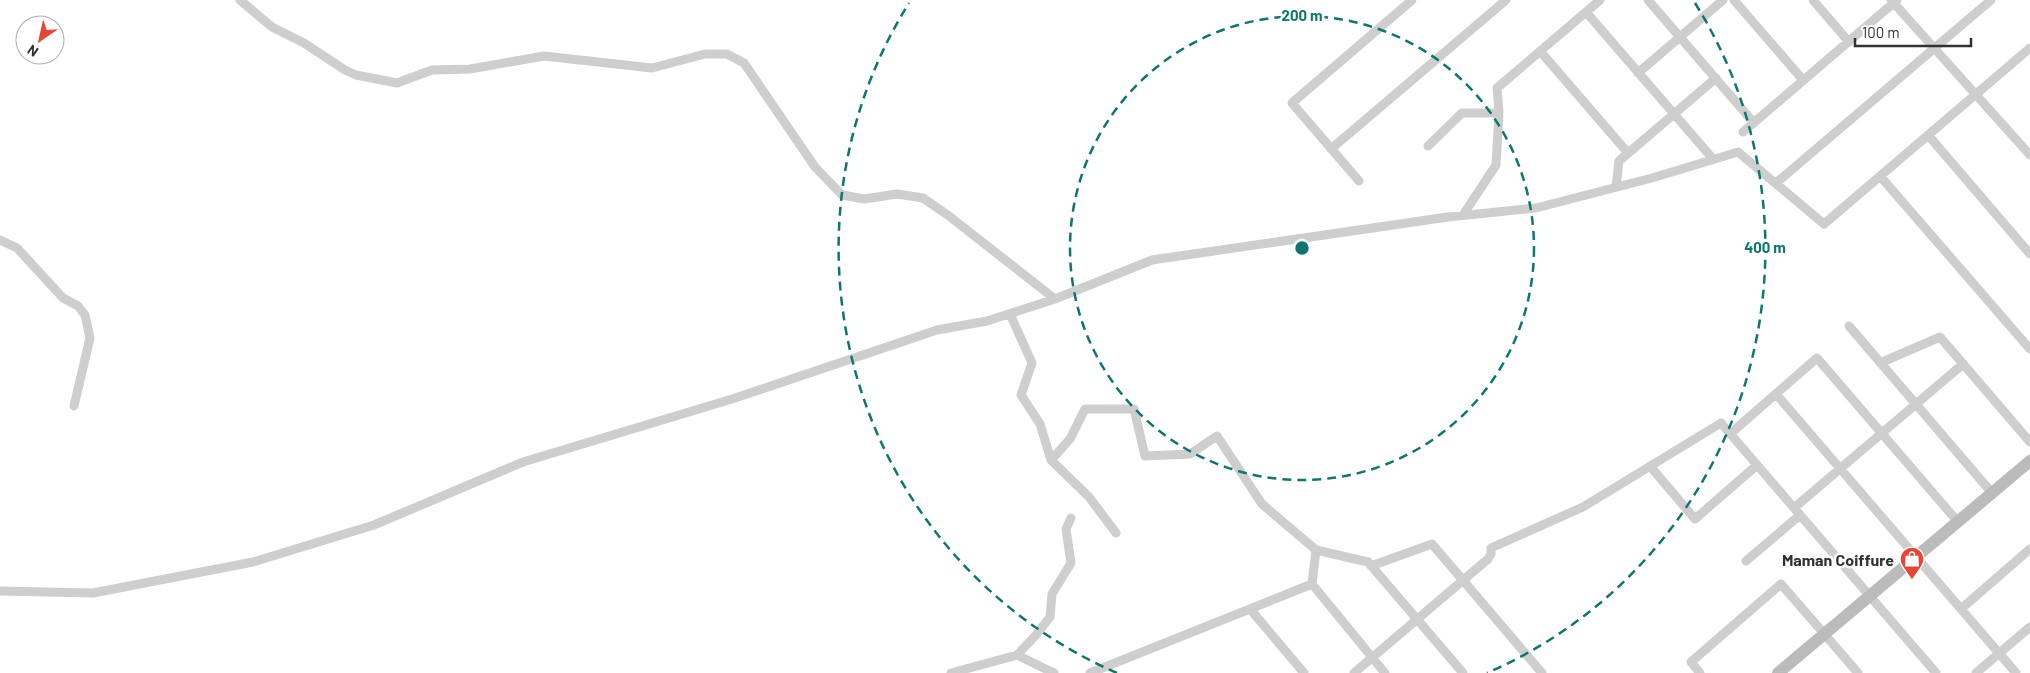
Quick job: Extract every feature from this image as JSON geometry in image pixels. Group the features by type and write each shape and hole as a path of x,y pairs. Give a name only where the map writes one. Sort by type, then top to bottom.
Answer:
{"street":[{"path":"240,0 272,28 304,42 345,70 356,75 397,83 432,70 470,69 544,56 652,68 705,54 727,54 744,63 815,167 842,195 864,200 897,194 923,198 949,216 1054,299"},
{"path":"1359,182 1292,103 1412,0"},
{"path":"1331,149 1506,0"},
{"path":"1462,215 1496,165 1499,113 1497,88 1600,0"},
{"path":"1648,0 1754,123"},
{"path":"1638,73 1723,0"},
{"path":"1734,0 1803,80"},
{"path":"1813,0 1849,42"},
{"path":"1776,184 1991,0"},
{"path":"1743,132 1894,1 1933,49 1976,94 2030,156"},
{"path":"1586,12 1713,159"},
{"path":"0,591 93,593 253,562 374,525 523,462 732,399 938,330 987,321 1010,314 1054,299 1152,260 1462,215 1536,208 1738,152 1824,224 2030,48"},
{"path":"1540,51 1628,153"},
{"path":"1616,187 1620,161 1716,78"},
{"path":"1428,146 1462,113 1499,113"},
{"path":"1928,135 2030,254"},
{"path":"1880,176 2030,349"},
{"path":"0,240 17,248 63,298 78,306 85,315 90,338 74,406"},
{"path":"1010,314 1032,363 1021,395 1040,424 1051,460 1090,497 1116,533"},
{"path":"1848,326 1992,493"},
{"path":"1880,363 1940,337 2030,442"},
{"path":"1730,434 1817,358 1958,522"},
{"path":"1746,561 1840,469 1963,364"},
{"path":"1776,394 2016,673"},
{"path":"1051,460 1070,439 1085,409 1134,409 1145,456 1190,454 1217,436 1262,504 1316,550 1368,562 1463,673"},
{"path":"1354,673 1488,559 1492,554 1491,548 1583,507 1721,423 1936,673"},
{"path":"1778,673 2030,461"},
{"path":"1650,466 1694,518 1757,465"},
{"path":"951,673 1017,655 1050,618 1052,594 1071,563 1066,529 1071,518"},
{"path":"1371,566 1432,544 1542,673"},
{"path":"1316,550 1312,584 1384,673"},
{"path":"1961,609 2030,550"},
{"path":"1090,673 1312,584"},
{"path":"1700,673 1691,662 1782,584 1858,673"},
{"path":"1250,609 1304,673"},
{"path":"1976,673 2030,627"},
{"path":"1017,655 1054,673"}],"place":[{"name":"Maman Coiffure","path":"1912,580"}]}
